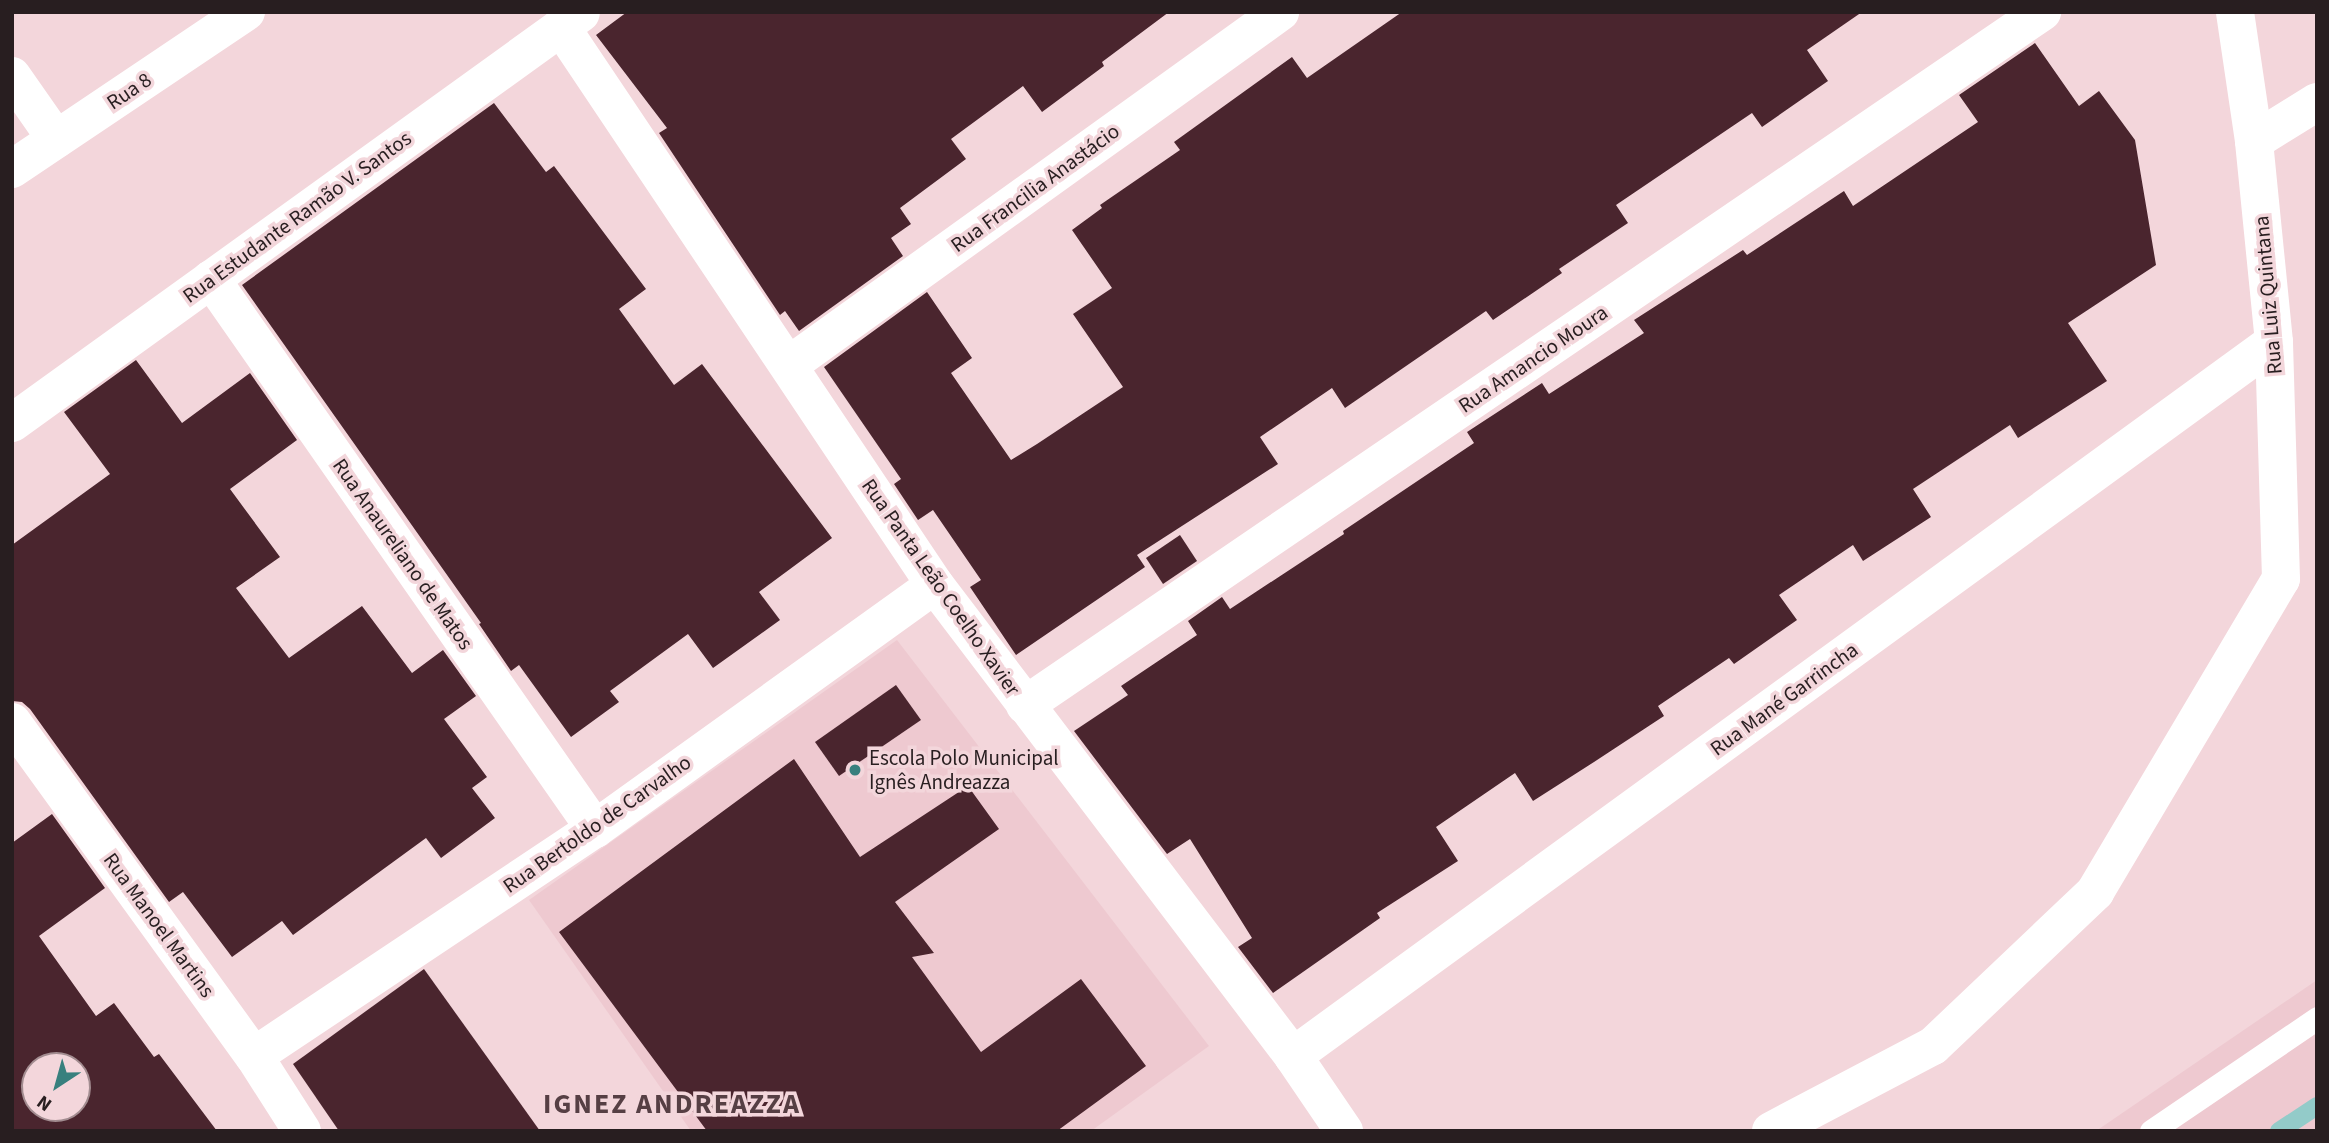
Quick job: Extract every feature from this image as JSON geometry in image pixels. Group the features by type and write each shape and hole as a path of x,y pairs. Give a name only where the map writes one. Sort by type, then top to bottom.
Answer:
{"street":[{"name":"Rua 8","path":"12,169 246,12"},
{"name":"Rua Francilia Anastácio","path":"789,365 1280,12"},
{"name":"Rua Amancio Moura","path":"1025,705 2042,12"},
{"name":"Rua Luiz Quintana","path":"1771,1131 1933,1046 2095,892 2281,579 2274,342 2254,141 2235,12"},
{"name":"Rua Panta Leão Coelho Xavier","path":"571,20 789,365 935,585 1293,1056 1344,1131"},
{"name":"Rua Estudante Ramão V. Santos","path":"12,423 571,20"},
{"path":"12,76 56,139"},
{"path":"2254,141 2317,102"},
{"name":"Rua Anaureliano de Matos","path":"211,279 595,829"},
{"name":"Rua Mané Garrincha","path":"1293,1056 2274,342"},
{"name":"Rua Bertoldo de Carvalho","path":"254,1056 595,829 935,585"},
{"name":"Rua Manoel Martins","path":"12,722 254,1056 302,1131"}],"lane":[{"path":"2151,1131 2317,1018"}],"shaded area":[{"name":"Escola Polo Municipal Ignês Andreazza","path":"897,640 1209,1046 1091,1131 691,1131 529,900"},
{"path":"2317,980 2317,1131 2096,1131"}],"building":[{"path":"627,12 1169,12 1102,62 1104,66 1042,112 1023,86 951,139 966,159 900,208 911,224 891,238 903,256 799,331 785,311 780,315 659,133 667,128 596,35"},
{"path":"1402,12 1862,12 1807,50 1828,81 1762,127 1752,113 1616,205 1628,223 1559,269 1562,273 1493,320 1486,311 1345,408 1332,388 1260,437 1278,464 1137,555 1145,567 1016,655 970,587 981,580 933,510 918,520 894,484 901,479 824,367 927,292 972,358 951,373 1011,460 1123,387 1073,314 1112,288 1072,230 1102,208 1100,205 1180,150 1174,142 1292,57 1307,78"},
{"path":"2035,43 2079,106 2099,91 2135,140 2156,265 2068,323 2107,381 2018,438 2010,425 1913,489 1931,517 1863,561 1853,545 1779,595 1797,620 1734,664 1729,658 1658,706 1664,716 1533,801 1515,773 1436,827 1458,861 1377,913 1380,918 1273,993 1238,947 1252,938 1190,839 1167,854 1074,731 1128,695 1121,686 1197,635 1188,621 1222,597 1230,609 1344,534 1343,531 1474,443 1467,432 1542,383 1549,394 1644,333 1634,320 1743,250 1747,255 1844,191 1853,206 1978,122 1959,95"},
{"path":"494,103 546,172 554,166 646,289 619,309 674,385 702,364 832,538 759,592 780,620 713,668 688,634 610,691 619,702 571,737 519,665 511,671 479,624 481,623 242,285"},
{"path":"136,360 182,423 250,373 297,440 230,489 280,557 236,588 289,658 362,606 412,673 443,650 476,696 444,719 487,777 472,788 495,818 441,858 426,838 293,935 282,921 232,957 183,892 169,902 30,709 22,702 12,701 12,545 110,474 64,412"},
{"path":"1180,535 1197,561 1163,584 1146,558"},
{"path":"896,685 921,720 839,776 815,742"},
{"path":"794,759 860,857 968,786 999,829 895,902 934,953 912,957 981,1052 1081,979 1146,1066 1057,1131 707,1131 559,932"},
{"path":"52,814 105,888 39,936 96,1016 114,1003 154,1057 159,1054 217,1131 12,1131 12,843"},
{"path":"424,969 540,1131 339,1131 293,1064"}],"waterway":[{"path":"2279,1131 2317,1106"}],"place":[{"name":"Escola Polo Municipal Ignês Andreazza","path":"855,770"}],"district":[{"name":"IGNEZ ANDREAZZA","path":"672,1104"}]}
